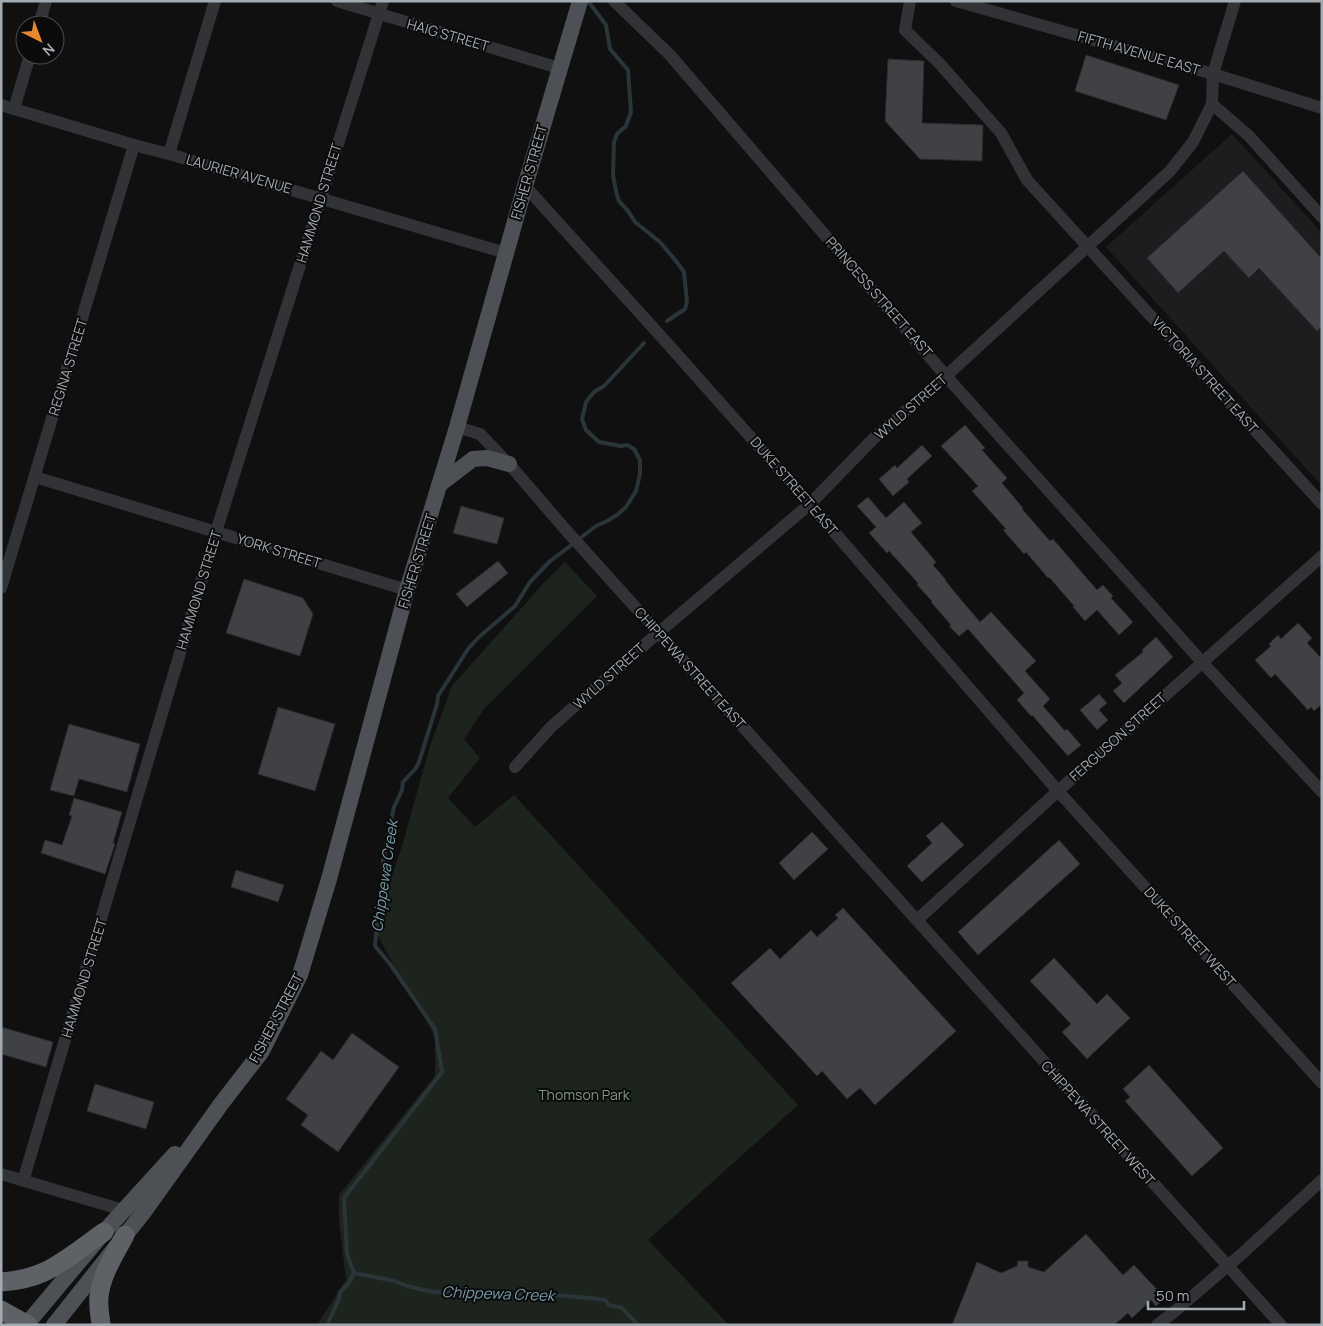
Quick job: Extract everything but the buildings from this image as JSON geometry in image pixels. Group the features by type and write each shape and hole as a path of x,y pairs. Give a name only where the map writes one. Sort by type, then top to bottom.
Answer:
{"highway":[{"path":"1,1282 44,1272 104,1232"},
{"path":"101,1325 99,1296 110,1264 125,1235"},
{"path":"1,1310 27,1325"}],"main road":[{"name":"FISHER STREET","path":"54,1325 144,1213 221,1104 262,1051 300,975 329,879 407,590 457,427 578,7"},
{"path":"440,484 473,459 487,458 509,464"},
{"name":"FISHER STREET","path":"27,1325 123,1210 221,1104"}],"street":[{"path":"42,15 46,1"},
{"path":"169,154 214,1"},
{"name":"HAIG STREET","path":"337,1 560,68"},
{"name":"HAMMOND STREET","path":"23,1181 216,532 383,1"},
{"name":"PRINCESS STREET EAST","path":"614,1 670,55 946,376 1202,662 1322,792"},
{"name":"VICTORIA STREET EAST","path":"910,1 905,30 940,64 1001,133 1027,180 1322,504"},
{"name":"FIFTH AVENUE EAST","path":"956,1 1213,74 1322,108"},
{"name":"WYLD STREET","path":"515,767 551,727 658,632 810,504 874,438 946,376 1170,171 1193,142 1212,104 1213,74 1235,1"},
{"path":"14,109 27,65"},
{"path":"1212,104 1249,136 1322,217"},
{"name":"LAURIER AVENUE","path":"1,105 134,146 169,154 506,253"},
{"name":"REGINA STREET","path":"1,588 134,146"},
{"name":"DUKE STREET EAST","path":"525,186 810,504 1058,791"},
{"name":"CHIPPEWA STREET EAST","path":"457,427 480,434 509,464 585,552 917,920"},
{"name":"YORK STREET","path":"35,477 407,590"},
{"name":"FERGUSON STREET","path":"917,920 1058,791 1322,556"},
{"name":"DUKE STREET WEST","path":"1058,791 1322,1083"},
{"name":"CHIPPEWA STREET WEST","path":"917,920 1281,1325"},
{"path":"1,1174 123,1210 144,1213"},
{"path":"1157,1325 1244,1252 1322,1180"}],"shaded area":[{"path":"1232,134 1322,233 1322,486 1106,247"}],"green space":[{"name":"Thomson Park","path":"565,562 597,596 484,709 464,739 480,758 448,798 475,827 514,795 798,1105 648,1240 729,1325 317,1325 346,1280 339,1222 339,1195 435,1076 435,1036 374,929 402,846 430,746 452,686 542,585"}],"waterway":[{"name":"Chippewa Creek","path":"588,1 606,25 610,49 628,70 631,112 626,126 617,134 614,142 613,176 619,201 635,222 660,242 684,272 687,302 685,309 667,321"},
{"name":"Chippewa Creek","path":"638,1325 622,1308 609,1305 605,1300 528,1293 498,1297 433,1292 395,1281 354,1273 347,1254 344,1198 442,1072 435,1029 390,964 375,946 377,924 382,904 383,862 394,807 402,790 403,782 419,762 438,696 468,649 515,606 530,582 550,561 596,526 617,515 626,507 636,491 640,474 640,460 634,449 627,445 621,446 599,442 586,430 582,419 586,402 594,392 604,386 644,343"},
{"path":"327,1325 339,1299 340,1292 348,1284 354,1273"}]}
